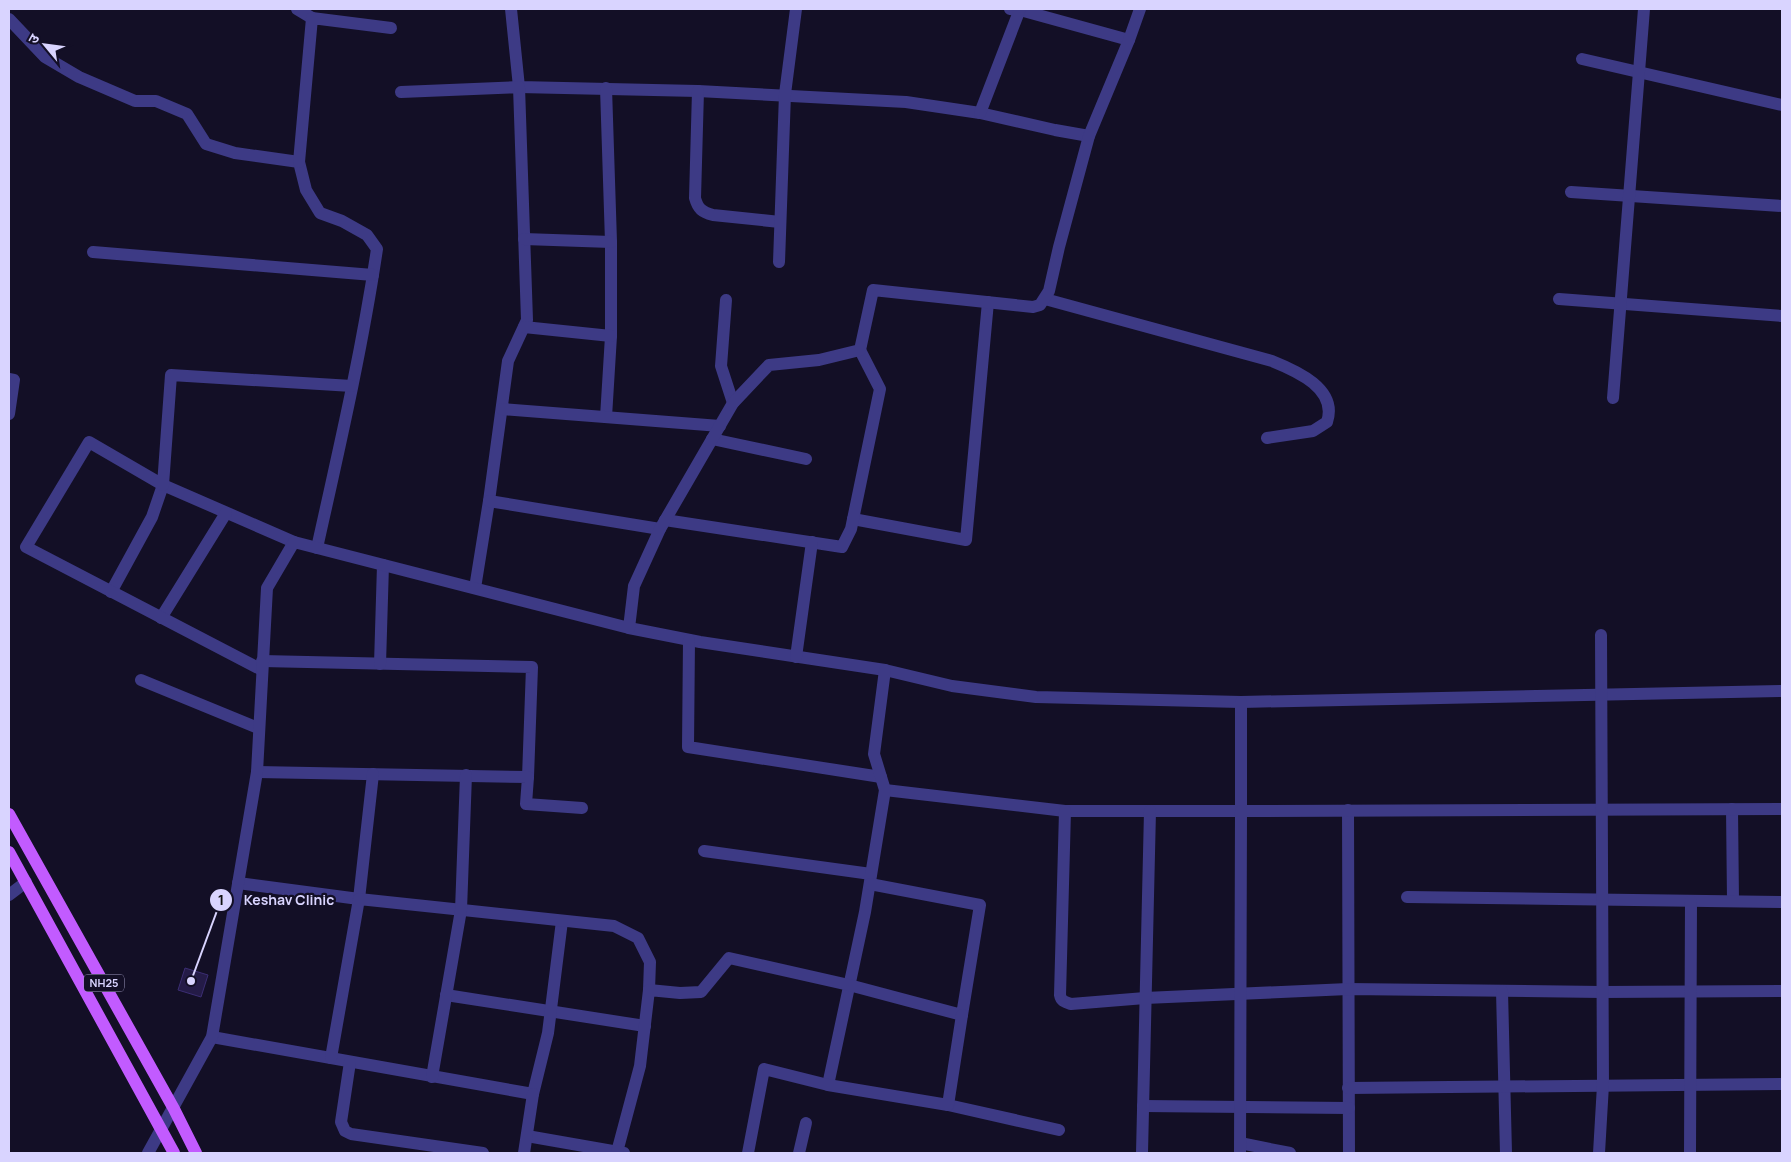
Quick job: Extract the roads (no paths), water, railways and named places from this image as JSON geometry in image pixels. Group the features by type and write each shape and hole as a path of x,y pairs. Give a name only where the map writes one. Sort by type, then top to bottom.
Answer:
{"main road":[{"name":"NH25","path":"9,814 174,1109 196,1153"},
{"name":"NH25","path":"9,852 174,1153"}],"street":[{"path":"297,9 312,18 391,28"},
{"path":"475,588 508,360 527,320 519,87 511,9"},
{"path":"778,262 785,94 796,9"},
{"path":"980,112 1017,9 1129,40"},
{"path":"489,501 842,547 851,529 880,389 860,350 873,290 1033,307 1040,305 1049,291 1089,136 1140,9"},
{"path":"1613,398 1644,9"},
{"path":"312,18 299,162 306,190 320,213 342,221 367,234 377,249 339,455 317,548"},
{"path":"9,19 45,57 79,77 135,101 156,101 187,114 206,144 235,153 299,162"},
{"path":"1582,59 1782,105"},
{"path":"401,92 519,87 785,94 906,102 980,112 1089,136"},
{"path":"606,88 612,336 606,417"},
{"path":"698,91 695,198 701,211 713,215 780,222"},
{"path":"1571,192 1782,206"},
{"path":"524,239 611,242"},
{"path":"93,252 373,275"},
{"path":"1045,299 1272,361 1301,374 1312,382 1328,401 1330,408 1327,422 1314,432 1267,438"},
{"path":"1559,299 1782,316"},
{"path":"726,300 721,366 733,403"},
{"path":"853,519 966,540 988,302"},
{"path":"524,327 612,336"},
{"path":"629,628 634,586 663,525 733,403 769,365 819,360 860,350"},
{"path":"111,592 152,517 163,485 171,375 352,386"},
{"path":"9,379 14,380 9,414"},
{"path":"502,409 720,426"},
{"path":"712,439 806,459"},
{"path":"582,808 526,804 532,667 380,664 262,666 161,618 26,548 89,442 163,485 294,542 629,628 689,640 885,670 952,686 1036,697 1241,702 1782,691"},
{"path":"161,618 226,513"},
{"path":"148,1153 174,1109 212,1037 257,772 267,588 294,542"},
{"path":"796,656 812,542"},
{"path":"380,664 383,565"},
{"path":"1600,1153 1603,1085 1601,635"},
{"path":"689,640 688,747 881,777"},
{"path":"828,1085 850,985 885,790 874,754 885,670"},
{"path":"141,680 258,728"},
{"path":"1241,702 1240,1148 1290,1153"},
{"path":"257,772 528,777"},
{"path":"331,1058 359,899 373,774"},
{"path":"432,1076 461,910 466,775"},
{"path":"885,790 1065,811 1782,809"},
{"path":"1732,809 1733,901"},
{"path":"1348,810 1349,1153"},
{"path":"1065,811 1061,999 1071,1004 1145,998 1348,989 1602,992 1782,991"},
{"path":"1142,1153 1150,811"},
{"path":"704,851 870,879 980,905 948,1105"},
{"path":"9,895 26,882"},
{"path":"238,883 359,899 614,926 638,938 650,962 649,990 640,1066 620,1153 527,1136"},
{"path":"1407,898 1782,902"},
{"path":"1690,1153 1691,901"},
{"path":"524,1153 533,1094 548,1033 562,920"},
{"path":"649,990 680,993 700,992 730,958 850,985 962,1015"},
{"path":"1502,991 1506,1153"},
{"path":"446,995 645,1026"},
{"path":"212,1037 533,1094"},
{"path":"350,1062 340,1122 345,1131 351,1134 483,1153"},
{"path":"748,1153 764,1069 828,1085 948,1105 1059,1130"},
{"path":"1348,1088 1782,1084"},
{"path":"1143,1106 1349,1108"},
{"path":"799,1153 806,1123"}],"place":[{"name":"Keshav Clinic","path":"191,981"}]}
